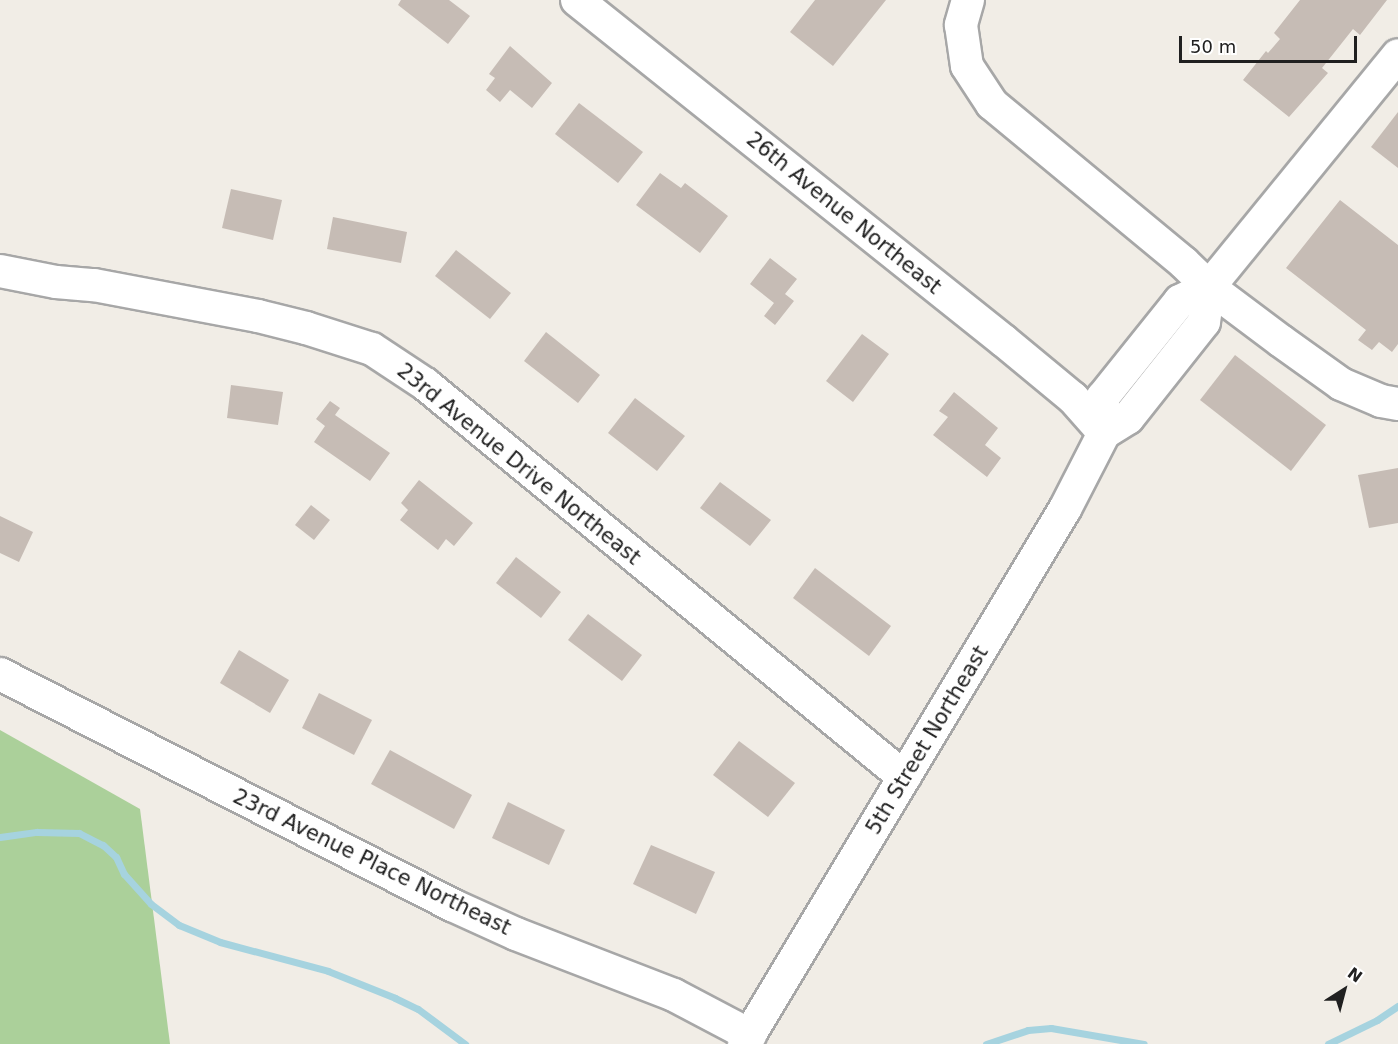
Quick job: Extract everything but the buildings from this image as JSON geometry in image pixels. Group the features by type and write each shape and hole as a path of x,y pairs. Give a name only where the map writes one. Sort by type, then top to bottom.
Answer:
{"street":[{"name":"26th Avenue Northeast","path":"577,0 1004,341 1073,398 1104,433"},
{"path":"968,0 961,25 967,66 992,104 1176,256 1209,287 1341,384 1381,401 1398,404"},
{"path":"1104,433 1103,397 1180,301 1209,287 1398,55"},
{"name":"23rd Avenue Drive Northeast","path":"0,271 56,282 94,285 258,316 306,328 372,350 425,384 904,777"},
{"name":"5th Street Northeast","path":"747,1040 1065,509 1104,433"},
{"name":"23rd Avenue Place Northeast","path":"0,674 452,905 516,933 674,995 747,1040"}],"green space":[{"path":"0,730 140,809 170,1044 0,1044"}],"waterway":[{"path":"0,837 37,832 79,833 103,845 116,857 124,874 151,904 179,925 220,942 328,971 395,998 418,1009 465,1044"},
{"path":"1328,1044 1377,1020 1398,1006"},
{"path":"986,1044 1028,1030 1051,1028 1144,1044"}]}
